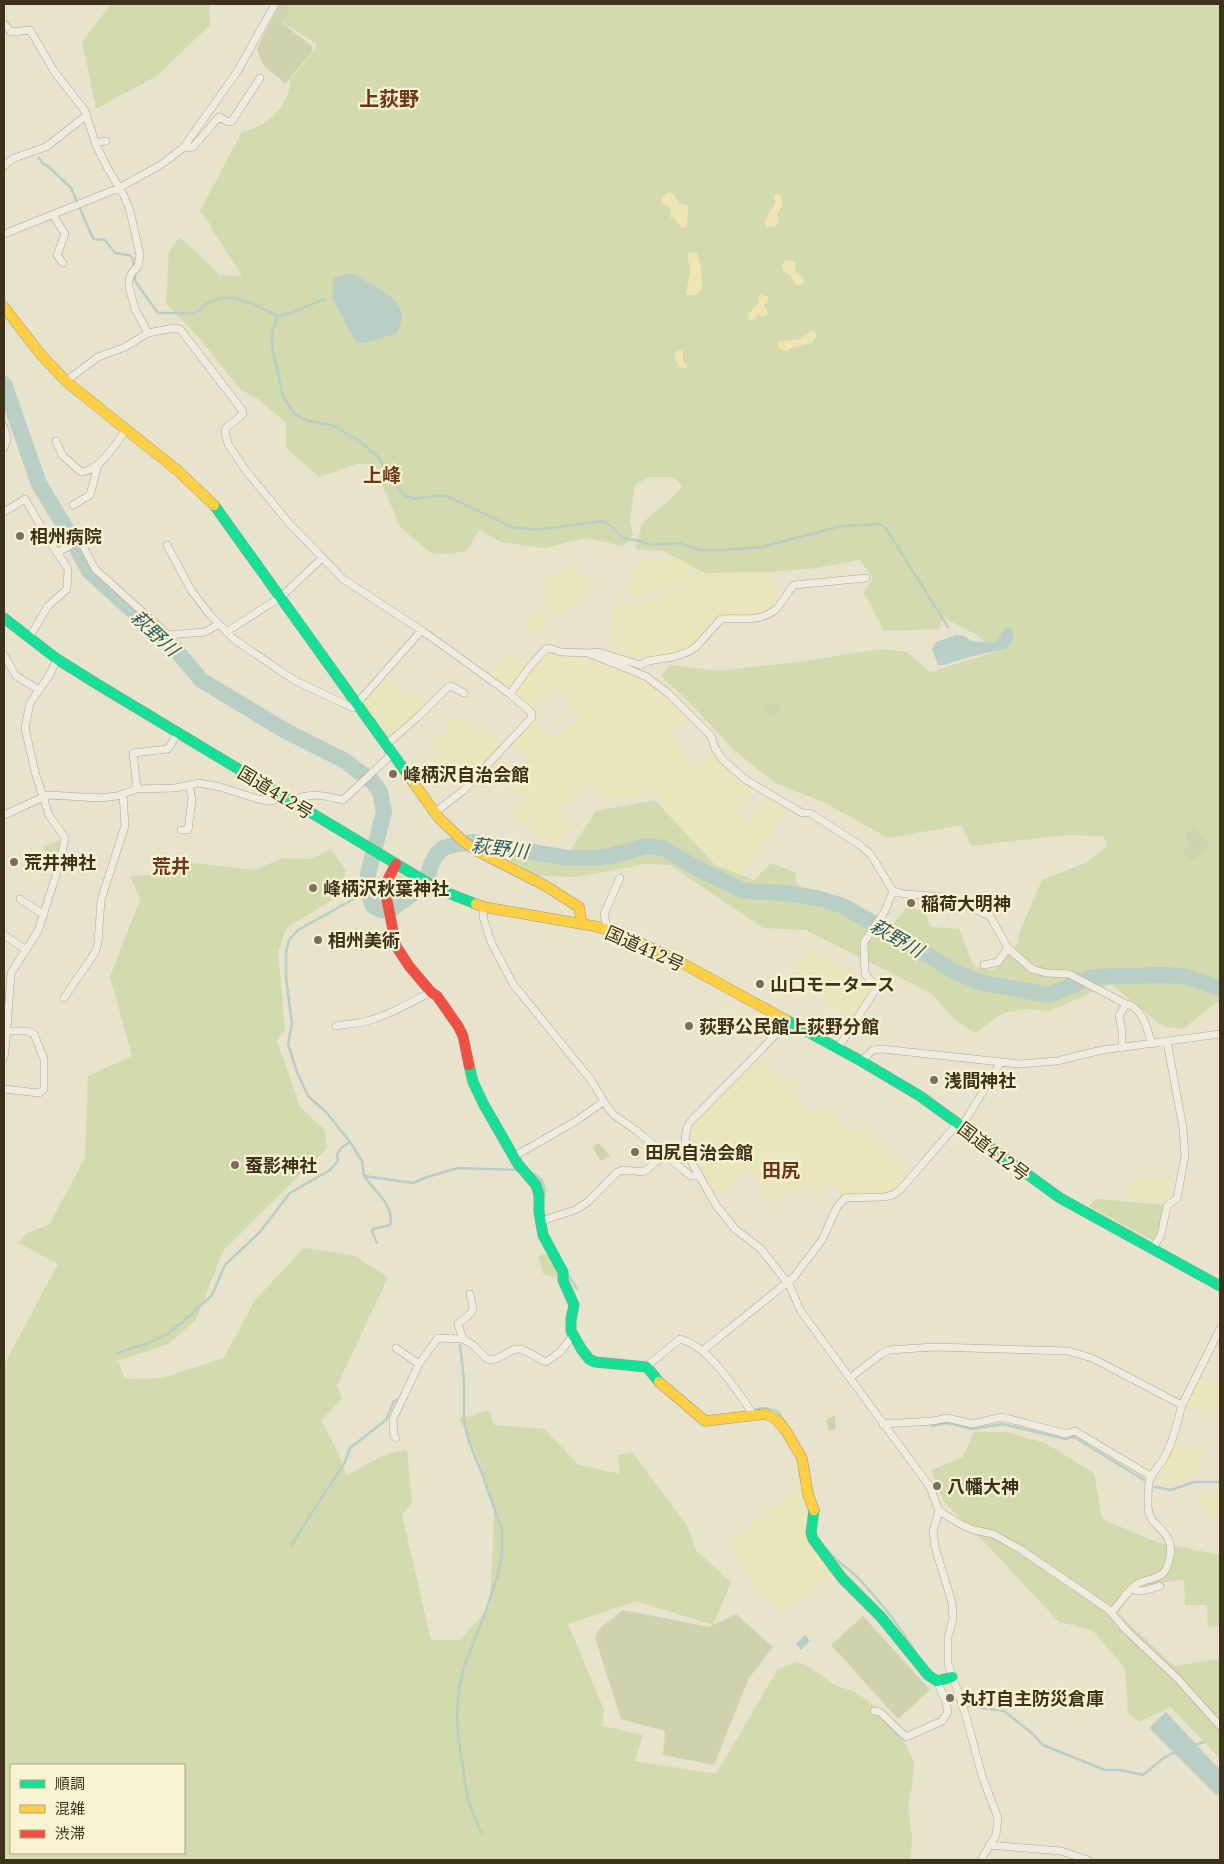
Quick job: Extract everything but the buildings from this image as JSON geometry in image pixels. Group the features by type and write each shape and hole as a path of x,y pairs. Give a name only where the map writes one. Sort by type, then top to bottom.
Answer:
{"main road":[{"path":"4,307 42,358 66,382 181,472 212,502 281,596 434,813 463,841 477,851 544,885 578,907 582,924"},
{"name":"国道412号","path":"4,618 57,659 438,889 484,907 604,929 671,957 787,1022 838,1048 920,1096 1042,1186 1220,1286"},
{"path":"396,864 388,879 385,890 396,946 409,966 431,992 437,996 463,1036 473,1082 519,1165 536,1185 543,1220 543,1235 563,1272 563,1280 574,1305 571,1331 589,1359 595,1362 650,1365 664,1387 705,1421 752,1411 766,1414 777,1420 802,1458 808,1494 814,1511 811,1533 813,1539 842,1578 893,1631 928,1675 945,1679"}],"street":[{"path":"4,234 119,188 162,164 183,148 236,72 275,4"},
{"path":"4,24 11,32 30,30 54,71 87,115 95,142 130,211 140,255 129,280 129,287 135,309 148,333"},
{"path":"183,148 193,147 219,117 228,122 232,121 260,78"},
{"path":"4,166 14,158 46,147 87,115"},
{"path":"95,142 106,141"},
{"path":"53,215 65,234 56,255 63,263"},
{"path":"66,382 98,357 121,349 148,333 174,328 180,329 242,410 243,414 226,428 228,444 247,472 275,507 344,580 510,694 531,712 532,718 464,790 434,813"},
{"path":"121,349 124,357"},
{"path":"4,427 7,439 4,448"},
{"path":"56,441 62,455 81,472 86,472 98,465 126,430"},
{"path":"73,505 90,495 98,465"},
{"path":"4,512 25,499 68,569 67,588 48,606 29,638"},
{"path":"58,553 80,540 95,569 168,635 205,632 219,624"},
{"path":"167,544 191,590 234,640 294,680 353,708 420,631"},
{"path":"226,632 281,596 322,558"},
{"path":"510,694 531,665 549,648 561,652 598,652 640,665 648,661 674,657 688,652 696,647 722,618 734,617 754,620 775,610 794,585 866,578"},
{"path":"588,653 632,671 656,684 711,736 715,748 722,759 746,780 802,813 810,813 860,845 872,855 892,892 885,911 864,942 865,974 876,986 876,989 838,1048"},
{"path":"4,655 16,676 39,690"},
{"path":"4,1056 7,1031 6,996 11,973 38,931 59,866 65,838 50,815 35,772 25,728 30,703 57,659"},
{"path":"386,745 447,688 451,686 464,693"},
{"path":"137,789 133,753 168,749 178,733"},
{"path":"4,815 48,795 100,798 117,796 137,789 175,788 199,783 220,787 258,800 288,800 311,794 342,800 392,754"},
{"path":"188,830 192,799 189,785"},
{"path":"64,998 96,951 101,900 125,826 123,794"},
{"path":"604,929 606,923 604,914 612,888 620,878"},
{"path":"892,892 944,897 990,916 1008,948 1032,969 1046,973 1069,974 1099,988 1126,1004 1132,1004 1137,1010 1152,1044"},
{"path":"20,899 44,915"},
{"path":"484,907 483,918 491,942 513,984 591,1080 603,1102 614,1115 637,1131 691,1176 699,1176"},
{"path":"4,935 26,950"},
{"path":"984,965 998,962 1008,948"},
{"path":"336,1026 364,1022 380,1017 431,992"},
{"path":"1122,1047 1122,1031 1119,1016 1126,1004"},
{"path":"787,1022 688,1125 685,1138 686,1149 716,1205 735,1229 761,1249 787,1282 800,1310 930,1486 939,1511 962,1525 993,1534 1020,1549 1112,1612 1126,1630 1177,1678 1220,1726"},
{"path":"4,1089 39,1092 44,1089 44,1059 34,1034 28,1031 7,1031"},
{"path":"861,1061 873,1050 882,1049 1036,1064 1122,1047 1220,1034"},
{"path":"1152,1249 1161,1235 1167,1206 1176,1198 1185,1155 1183,1128 1167,1042"},
{"path":"702,1351 794,1277 822,1240 840,1203 845,1198 884,1197 900,1190 960,1124 1001,1062"},
{"path":"519,1165 603,1102"},
{"path":"543,1220 574,1210 588,1202 616,1172 623,1170 644,1172 664,1155"},
{"path":"463,1339 458,1324 471,1313 473,1308 470,1294"},
{"path":"1112,1612 1132,1589 1142,1582 1159,1576 1165,1571 1170,1548 1169,1540 1166,1533 1154,1522 1149,1512 1149,1482 1174,1437 1182,1405 1220,1329"},
{"path":"394,1437 394,1419 419,1364 438,1338 463,1339 473,1345 487,1359 498,1359 516,1349 546,1362 560,1352 574,1336"},
{"path":"650,1365 680,1340 686,1341 702,1351 734,1386 752,1411"},
{"path":"850,1378 889,1350 934,1347 1068,1351 1092,1358 1182,1405"},
{"path":"396,1348 419,1364"},
{"path":"883,1424 933,1421 947,1418 972,1424 1002,1417 1066,1434 1076,1431 1152,1477"},
{"path":"874,1711 880,1712 906,1738 942,1721 948,1712 945,1679 948,1637 953,1619 952,1603 941,1570 933,1536 934,1523 939,1511"},
{"path":"1132,1589 1140,1591 1160,1586"},
{"path":"945,1679 961,1702 982,1776 998,1818 996,1835 981,1860"},
{"path":"989,1845 1061,1851 1088,1860"}],"shaded area":[{"path":"350,273 381,289 400,307 402,315 401,324 396,334 364,343 356,342 332,298 334,278"},
{"path":"671,557 686,560 681,585 661,589 638,597 625,591 640,562 649,559 656,560"},
{"path":"575,562 575,572 590,576 594,580 575,605 556,614 545,603 542,595 546,579"},
{"path":"757,563 774,578 778,594 775,603 769,610 754,616 726,615 717,617 686,651 641,657 614,650 611,604 637,602 669,592 676,593 683,589 683,582 688,573 710,572"},
{"path":"544,608 552,618 534,634 529,632 522,624"},
{"path":"1010,627 1013,635 1008,648 938,665 932,649 936,642 957,635 964,636 971,641 995,643 1005,628"},
{"path":"510,651 524,667 511,686 506,688 491,674"},
{"path":"549,652 582,656 634,676 661,692 674,703 690,718 671,736 694,767 714,751 754,788 736,810 749,822 768,796 788,811 738,880 677,826 659,796 659,791 606,801 588,783 560,810 574,823 555,846 512,816 526,800 491,766 500,755 518,771 530,760 512,742 534,720 554,739 581,717 557,687 545,695 531,709 515,696 515,692 542,656"},
{"path":"385,675 406,697 415,690 428,703 387,739 363,705 365,699"},
{"path":"459,713 501,744 467,781 458,774 449,779 445,778 432,786 421,770 440,753 431,742"},
{"path":"810,945 866,982 871,989 853,1019 792,980"},
{"path":"760,1056 783,1080 787,1076 797,1086 791,1094 809,1114 824,1102 850,1133 855,1132 862,1126 910,1174 901,1187 886,1195 843,1197 830,1183 818,1193 808,1182 798,1190 794,1186 767,1204 759,1196 764,1192 748,1169 715,1195 693,1153 690,1143 694,1127 700,1116"},
{"path":"1172,1178 1170,1195 1162,1201 1126,1200 1126,1179"},
{"path":"1202,1376 1220,1385 1219,1408 1212,1413 1189,1407 1191,1403 1189,1400"},
{"path":"1174,1443 1204,1451 1197,1474 1171,1485 1157,1482 1161,1470"},
{"path":"799,1484 802,1485 811,1516 806,1536 835,1574 783,1612 774,1609 744,1570 736,1559 730,1543"},
{"path":"1220,1490 1220,1520 1207,1514 1200,1503 1201,1494 1204,1492"},
{"path":"805,1635 810,1641 801,1650 796,1644"},
{"path":"1166,1712 1220,1770 1220,1794 1216,1795 1151,1730 1150,1727"}],"green space":[{"path":"111,4 209,4 210,25 158,75 96,109 82,42"},
{"path":"280,4 290,8 282,23 313,47 311,53 285,84 265,66 257,48"},
{"path":"285,4 1220,4 1220,1003 1217,1002 1183,1029 1162,1026 1111,984 1050,1011 1025,1009 1003,1013 975,1033 953,1018 932,994 806,930 763,928 670,865 645,864 577,877 532,875 506,858 523,856 541,859 569,852 596,811 655,800 715,865 754,880 771,863 795,872 797,884 827,908 892,926 907,906 925,912 931,927 959,929 974,967 994,971 1017,945 1020,931 1042,880 1085,863 1107,847 1104,836 1067,835 971,846 962,825 888,838 825,803 775,783 734,750 688,701 661,676 670,665 718,671 798,662 882,649 907,652 930,672 995,652 977,635 946,619 944,616 939,629 884,631 864,593 873,578 860,560 817,568 768,572 705,573 663,551 635,549 643,522 673,497 682,486 674,477 648,477 635,485 630,519 633,535 623,546 586,538 545,548 500,542 480,529 466,551 449,554 431,553 400,527 375,467 360,463 319,477 286,448 286,423 258,399 241,390 199,338 166,303 169,252 180,237 220,275 242,276 200,211 242,132 268,120 282,107 289,89 290,80 310,56 317,44 276,18"},
{"path":"778,702 782,711 767,716 764,707"},
{"path":"1195,828 1210,846 1190,862 1182,849 1190,845 1185,835"},
{"path":"61,840 58,857 55,860 46,861 44,846"},
{"path":"331,849 346,870 341,895 287,927 278,951 285,1029 277,1041 300,1107 325,1130 327,1148 223,1251 196,1320 168,1344 118,1361 125,1379 163,1378 224,1358 255,1300 304,1248 355,1256 388,1277 337,1386 342,1398 321,1421 338,1452 347,1475 386,1454 407,1450 412,1502 402,1515 431,1640 460,1640 490,1607 494,1510 479,1460 459,1419 489,1410 494,1425 544,1429 579,1465 620,1474 618,1455 632,1452 688,1527 696,1550 731,1582 713,1625 636,1601 568,1624 604,1710 602,1726 643,1735 635,1761 716,1774 778,1669 797,1662 811,1668 835,1685 855,1692 876,1706 904,1741 914,1762 908,1805 912,1836 911,1860 4,1860 4,1365 58,1264 19,1243 26,1233 49,1225 85,1158 88,1076 132,1056 110,977 140,899 130,876 169,874 193,863 254,870 283,858 312,859"},
{"path":"397,873 413,883 397,899 394,892 389,890 391,882"},
{"path":"599,1143 610,1156 601,1161 592,1147"},
{"path":"1098,1199 1165,1205 1159,1234 1153,1241 1089,1206"},
{"path":"547,1254 556,1268 557,1278 543,1274 538,1256"},
{"path":"835,1415 836,1429 829,1431 826,1420"},
{"path":"974,1432 1006,1432 1045,1443 1094,1473 1102,1519 1157,1542 1220,1555 1220,1626 1208,1627 1207,1605 1185,1605 1184,1579 1138,1587 1118,1613 1174,1666 1220,1659 1220,1759 1171,1707 1139,1722 1128,1713 1125,1668 1092,1630 1059,1622 943,1501 931,1470 963,1457"},
{"path":"623,1610 709,1627 736,1614 773,1647 749,1678 714,1765 663,1755 665,1731 621,1719 595,1638 599,1629"},
{"path":"863,1616 930,1690 898,1719 831,1645"}],"sand":[{"path":"668,193 674,194 678,203 688,207 687,227 681,228 675,219 670,217 671,209 669,206 662,204 661,198"},
{"path":"779,193 781,195 782,207 777,214 779,223 776,226 767,227 764,221 775,204 774,195"},
{"path":"689,252 697,253 700,266 702,288 696,295 686,294 690,271"},
{"path":"786,260 795,262 796,272 803,277 804,283 795,285 792,277 782,270 782,264"},
{"path":"759,295 768,297 767,302 763,306 768,314 762,317 758,314 754,321 750,320 748,317 749,313 758,304"},
{"path":"812,330 817,336 811,343 793,347 787,351 778,348 778,342 799,339"},
{"path":"679,350 683,351 683,360 687,365 686,368 679,367 675,360 675,353"}],"waterway":[{"path":"39,158 43,164 48,166 71,188 94,239 105,240 115,253 129,255 133,258 134,269"},
{"path":"135,274 135,281 158,313 194,313 215,300 233,298 251,303 278,316 325,299"},
{"path":"278,316 272,333 272,346 283,397 295,414 305,420 331,425 357,439 378,457 405,496 416,499 439,495 449,497 512,527 536,530 602,521 611,526 622,538 650,545 680,543 700,550 762,547 841,526 880,524 885,527 948,627"},
{"name":"萩野川","path":"4,384 39,484 89,571 177,651 201,680 284,730 345,761 373,782 380,792 384,812 368,874 368,891 373,906 381,910 393,908 411,895 429,873 431,864 437,854 443,848 458,844 474,842 568,858 610,856 647,846 663,848 698,869 744,891 786,893 821,899 843,906 953,971 983,983 1049,995 1092,977 1161,975 1184,976 1220,988"},
{"path":"368,891 298,930 289,940 286,952 286,977 292,1024 288,1044 297,1072 308,1096 326,1112 350,1142 362,1161 364,1176 413,1183 458,1168 520,1170"},
{"path":"117,1353 146,1344 166,1335 193,1313 212,1295 225,1265 259,1233 290,1193 330,1170 338,1161 337,1154 342,1147 350,1142"},
{"path":"530,1172 542,1181 544,1196"},
{"path":"364,1176 387,1205 391,1218 390,1225 373,1229 372,1232 377,1243"},
{"path":"567,1273 577,1289"},
{"path":"460,1345 464,1379 464,1421 469,1442 502,1530 502,1555 498,1575 464,1667 457,1710 458,1736 468,1800 481,1833"},
{"path":"291,1545 345,1462 350,1448 386,1420 394,1401 400,1399"},
{"path":"753,1410 763,1408 777,1411 785,1422"},
{"path":"932,1426 947,1423 973,1429 1003,1424 1065,1439 1074,1437 1144,1480"},
{"path":"1155,1487 1171,1490 1194,1482 1220,1482"},
{"path":"827,1550 859,1579 874,1596 897,1624 916,1653"},
{"path":"969,1706 1004,1711 1033,1734 1043,1745 1105,1770 1120,1770 1143,1775 1165,1757 1175,1752"},
{"path":"1194,1745 1205,1742"}],"traffic: fast":[{"path":"214,505 413,782"},
{"path":"4,618 57,659 97,684 438,889 476,904"},
{"path":"786,1020 920,1096 1060,1198 1220,1286"},
{"path":"469,1065 473,1082 484,1105 518,1164 536,1185 539,1195 539,1212 543,1235 563,1272 563,1280 574,1305 571,1331 582,1350 589,1359 595,1362 647,1367 659,1382"},
{"path":"814,1510 811,1533 813,1539 842,1578 881,1617 928,1675 937,1681 952,1677"}],"traffic: slow":[{"path":"4,307 42,356 68,383 177,470 214,505"},
{"path":"413,782 438,817 463,841 477,851 544,885 579,907 582,924"},
{"path":"476,904 599,927 627,937 671,957 786,1020"},
{"path":"659,1382 705,1421 766,1414 777,1420 802,1458 808,1494 814,1510"}],"traffic: jam":[{"path":"396,864 388,879 385,890 396,946 409,966 431,992 437,996 458,1026 463,1036 469,1065"}],"place":[{"name":"相州病院","path":"20,536"},
{"name":"峰柄沢自治会館","path":"393,774"},
{"name":"荒井神社","path":"14,862"},
{"name":"峰柄沢秋葉神社","path":"313,888"},
{"name":"稲荷大明神","path":"911,903"},
{"name":"相州美術","path":"318,940"},
{"name":"山口モータース","path":"760,984"},
{"name":"荻野公民館上荻野分館","path":"689,1026"},
{"name":"浅間神社","path":"934,1080"},
{"name":"田尻自治会館","path":"635,1152"},
{"name":"蚕影神社","path":"235,1165"},
{"name":"八幡大神","path":"937,1486"},
{"name":"丸打自主防災倉庫","path":"950,1698"}],"district":[{"name":"上荻野","path":"389,98"},
{"name":"上峰","path":"382,475"},
{"name":"荒井","path":"171,866"},
{"name":"田尻","path":"781,1170"}]}
